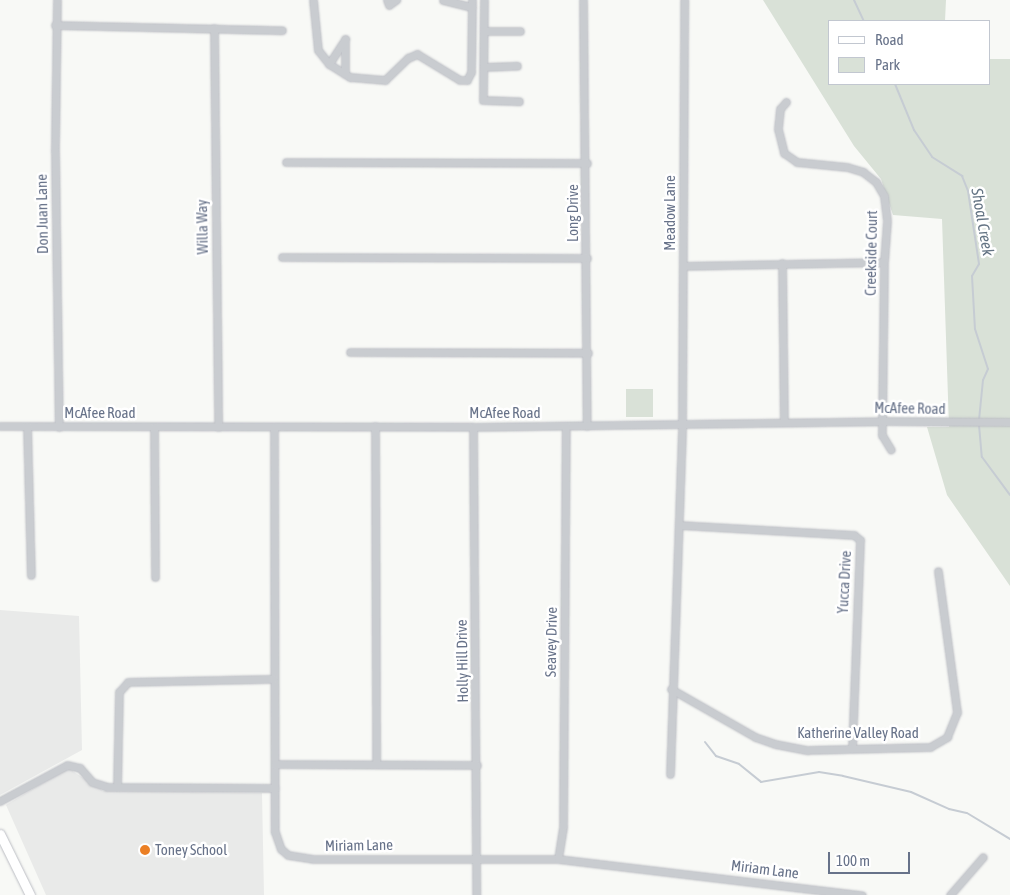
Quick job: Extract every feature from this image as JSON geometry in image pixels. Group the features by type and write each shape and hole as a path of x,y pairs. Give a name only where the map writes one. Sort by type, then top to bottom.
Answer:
{"main road":[{"path":"0,834 30,895"}],"street":[{"name":"Don Juan Lane","path":"57,0 55,25 59,427"},
{"path":"313,0 315,42 328,64 345,74 363,80 385,80 408,58 417,54 460,80 466,80 471,72 472,4 443,0"},
{"path":"387,0 389,5 396,0"},
{"path":"484,0 484,100 519,101"},
{"name":"Long Drive","path":"583,0 587,163 587,426"},
{"name":"Meadow Lane","path":"670,774 671,689 682,425 684,0"},
{"path":"55,25 282,30"},
{"name":"Willa Way","path":"214,28 218,427"},
{"path":"484,31 520,31"},
{"path":"328,64 345,39 345,74"},
{"path":"484,67 517,66"},
{"name":"Creekside Court","path":"786,102 780,110 778,129 784,153 797,162 855,169 870,176 880,189 887,213 884,262 882,421 884,440 891,450"},
{"path":"286,162 587,163"},
{"path":"282,257 587,258"},
{"path":"683,266 884,262"},
{"path":"782,263 784,422"},
{"path":"350,352 588,353"},
{"name":"McAfee Road","path":"0,426 473,427 882,421 1010,422"},
{"path":"27,426 30,575"},
{"path":"376,426 376,764"},
{"name":"Seavey Drive","path":"558,859 563,826 566,426"},
{"path":"154,427 155,577"},
{"name":"Miriam Lane","path":"274,427 275,788 277,841 288,855 313,859 475,857 558,859 862,895"},
{"name":"Holly Hill Drive","path":"473,427 477,765 476,895"},
{"name":"Yucca Drive","path":"678,525 854,535 860,540 852,749"},
{"name":"Katherine Valley Road","path":"671,689 755,738 769,742 807,750 930,747 947,737 955,723 957,712 938,571"},
{"path":"116,787 119,692 128,682 274,679"},
{"path":"275,764 477,765"},
{"path":"0,801 67,765 80,768 98,785 116,787 275,788"},
{"path":"950,895 983,857"}],"shaded area":[{"path":"0,610 79,616 82,750 0,795"},
{"name":"Toney School","path":"68,768 103,791 262,793 264,895 46,895 6,805"}],"green space":[{"path":"763,0 946,0 945,20 828,20 828,85 990,85 990,59 1010,59 1010,586 947,495 927,427 949,427 942,219 893,215 881,179 854,146"},
{"path":"626,389 653,389 653,417 626,417"}],"waterway":[{"name":"Shoal Creek","path":"854,0 864,20"},
{"name":"Shoal Creek","path":"895,85 914,130 932,157 962,176 968,191 979,264 972,276 975,329 988,369 983,380 979,420"},
{"name":"Shoal Creek","path":"979,425 982,457 1010,495"},
{"path":"705,742 716,756 739,764 761,782 819,772 843,776 911,792 949,809 967,813 1010,839"}],"place":[{"name":"Toney School","path":"145,850"}]}
